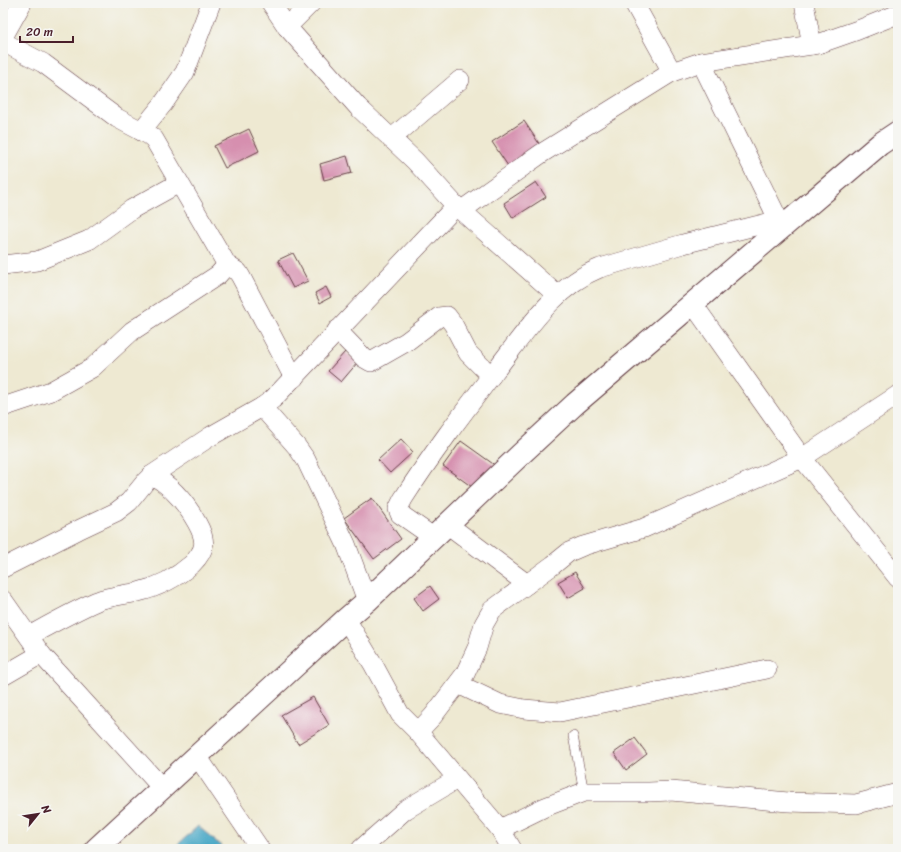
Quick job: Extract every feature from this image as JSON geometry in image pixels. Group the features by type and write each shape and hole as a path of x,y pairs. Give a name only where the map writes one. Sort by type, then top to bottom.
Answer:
{"street":[{"path":"3,38 22,3"},
{"path":"141,131 163,104 185,72 211,3"},
{"path":"271,3 287,28 350,98 415,161 459,208 557,295"},
{"path":"287,28 311,3"},
{"path":"634,3 672,72"},
{"path":"804,3 812,45"},
{"path":"3,568 116,512 129,502 152,475 273,399 338,330 459,208 542,153 672,72 701,62 812,45 833,40 898,14"},
{"path":"3,42 43,63 104,109 149,135 159,145 179,183 227,265 238,272 241,277 294,378"},
{"path":"701,62 780,224"},
{"path":"391,139 460,80"},
{"path":"96,849 367,601 575,404 693,304 780,224 880,144 898,132"},
{"path":"3,265 36,261 89,240 132,209 179,183"},
{"path":"527,584 440,531 405,518 400,514 398,509 406,494 445,436 532,324 557,295 586,273 683,244 780,224"},
{"path":"3,407 51,391 92,368 132,331 218,275 227,265"},
{"path":"693,304 802,458 898,578"},
{"path":"338,330 364,358 371,362 406,342 439,317 447,316 453,324 468,353 491,376"},
{"path":"418,732 465,674 475,652 488,615 492,610 554,565 568,552 644,528 802,458 898,395"},
{"path":"262,407 289,437 306,460 346,544 367,601"},
{"path":"29,636 98,601 139,592 164,583 182,572 199,556 204,547 204,541 198,525 186,505 178,496 165,483 152,475"},
{"path":"3,600 41,654 163,789"},
{"path":"346,619 380,676 400,714 418,732 500,829 512,849"},
{"path":"3,676 41,654"},
{"path":"458,684 500,704 524,709 560,712 767,669"},
{"path":"197,756 260,849"},
{"path":"361,849 405,810 457,779"},
{"path":"500,829 545,807 584,792 671,791 788,802 856,804 898,793"}],"lane":[{"path":"573,736 584,792"}],"water":[{"path":"198,826 225,849 173,849"}],"building":[{"path":"524,121 540,145 508,166 492,142"},
{"path":"249,129 259,151 225,168 214,146"},
{"path":"347,156 352,173 324,180 320,164"},
{"path":"536,182 546,197 513,218 504,203"},
{"path":"293,253 308,281 293,288 278,260"},
{"path":"326,287 331,297 320,303 315,293"},
{"path":"345,352 358,362 341,382 328,371"},
{"path":"401,439 413,452 390,473 378,460"},
{"path":"461,441 496,466 479,492 443,466"},
{"path":"372,498 401,539 374,559 344,518"},
{"path":"575,572 585,588 568,598 558,582"},
{"path":"430,586 439,599 423,611 414,598"},
{"path":"313,697 329,725 298,744 281,715"},
{"path":"635,738 647,754 626,770 614,753"}]}
